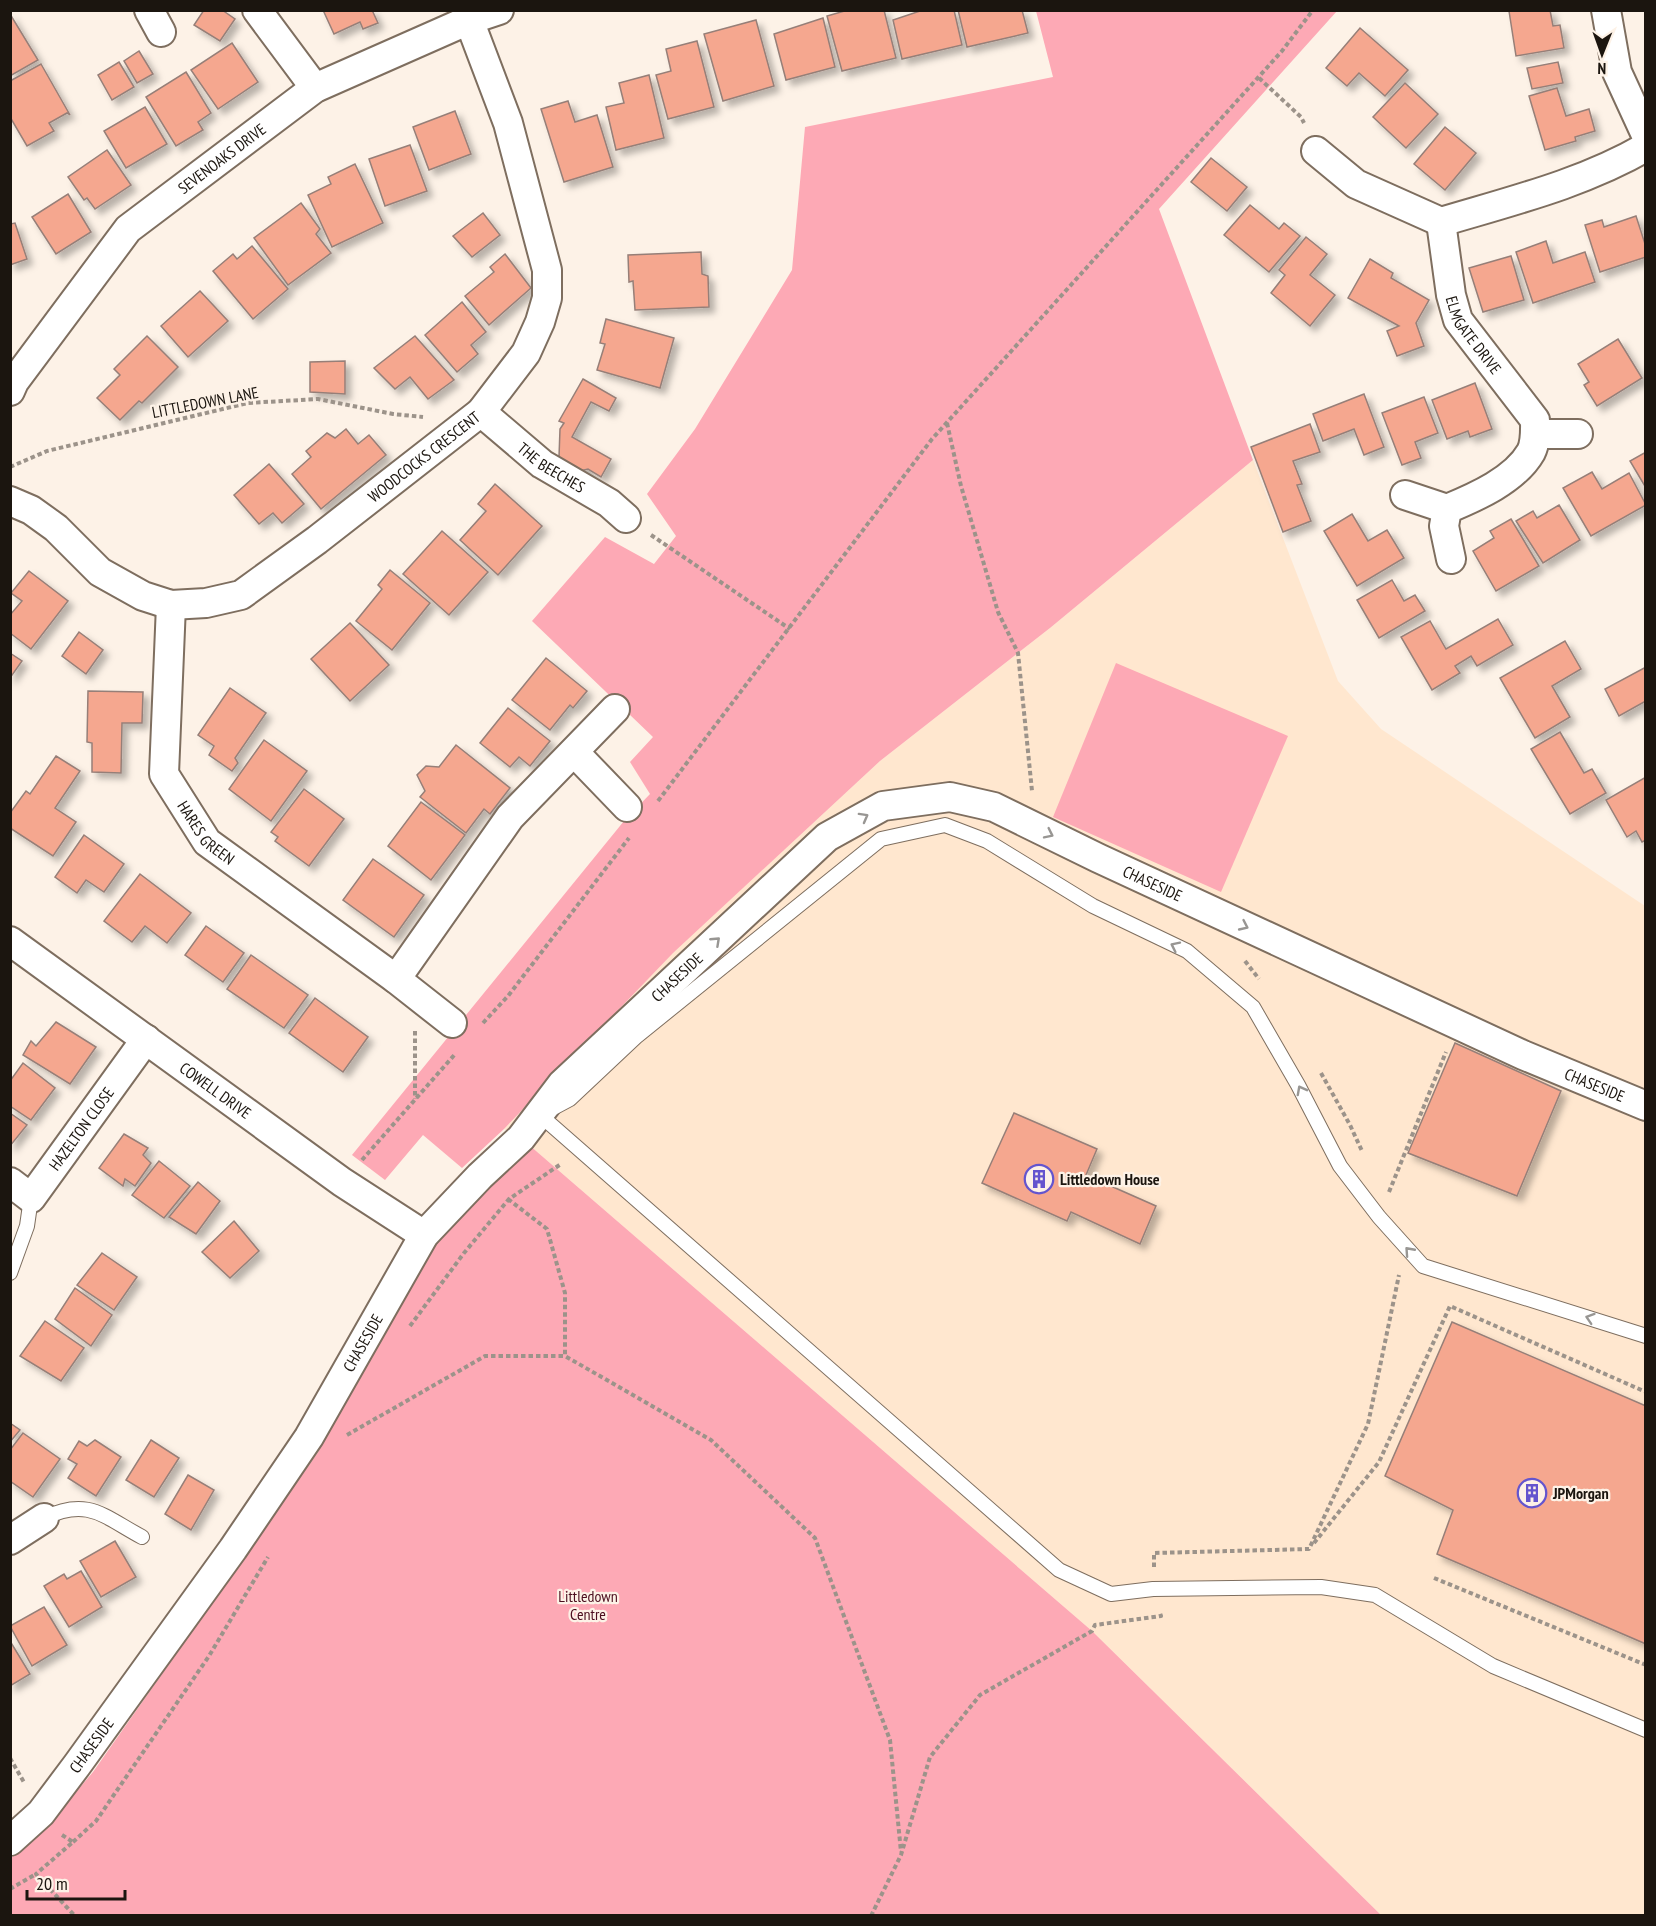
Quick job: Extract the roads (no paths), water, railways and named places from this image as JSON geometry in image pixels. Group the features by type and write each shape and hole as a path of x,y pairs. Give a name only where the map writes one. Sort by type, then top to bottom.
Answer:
{"street":[{"path":"257,10 315,88"},
{"name":"SEVENOAKS DRIVE","path":"10,391 14,382 128,229 315,88 470,20 499,10"},
{"path":"1606,10 1617,72 1646,135"},
{"name":"WOODCOCKS CRESCENT","path":"10,501 31,510 56,528 100,572 143,596 171,605 206,603 241,595 316,540 480,411 526,353 540,322 547,298 547,270 508,123 470,20"},
{"path":"1316,151 1356,184 1442,222 1567,184 1612,167 1646,147"},
{"name":"ELMGATE DRIVE","path":"1442,222 1451,295 1458,320 1535,420 1535,434"},
{"name":"THE BEECHES","path":"480,411 542,464 609,503 626,518"},
{"path":"1405,495 1447,509 1469,500 1517,469 1532,450 1535,434 1578,434"},
{"path":"1447,509 1444,526 1451,559"},
{"name":"HARES GREEN","path":"171,605 164,774 207,842 405,986 464,1033"},
{"path":"405,986 510,817 615,709"},
{"path":"574,752 631,819"},
{"name":"CHASESIDE","path":"10,1841 37,1817 226,1559 309,1437 424,1235 480,1176 521,1138 562,1084 827,837 884,806 950,797 994,807 1457,1024 1646,1106"},
{"name":"COWELL DRIVE","path":"10,941 342,1182 424,1235"},
{"name":"HAZELTON CLOSE","path":"21,1190 146,1039"},
{"path":"10,1540 44,1518"}],"lane":[{"path":"1646,1336 1423,1266 1379,1217 1340,1166 1298,1085 1253,1007 1187,951 1093,906 987,841 945,825 882,839 637,1036 570,1099 540,1115 1059,1570 1111,1594 1153,1589 1321,1587 1375,1595 1493,1666 1646,1730"},
{"path":"10,1273 27,1226 21,1190"},
{"path":"44,1518 63,1509 86,1508 142,1537"}],"place":[{"name":"Littledown House","path":"1039,1179"},
{"name":"JPMorgan","path":"1532,1493"}],"park label":[{"name":"Littledown Centre","path":"588,1605"}]}
